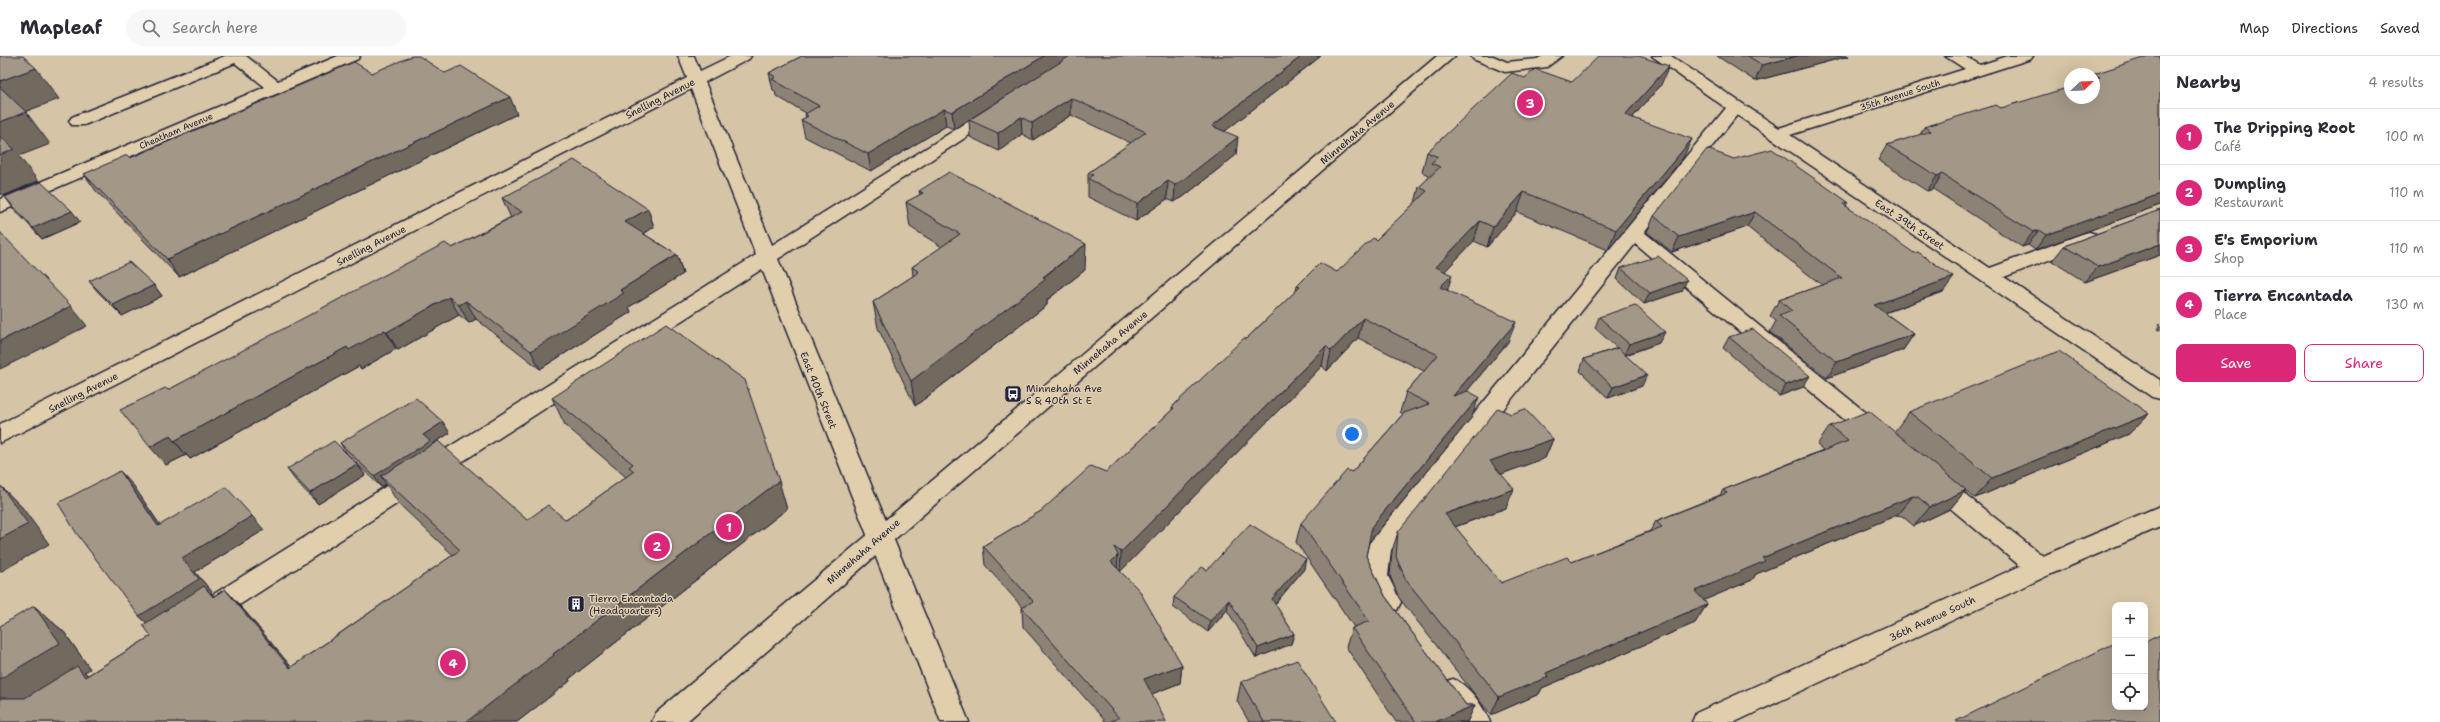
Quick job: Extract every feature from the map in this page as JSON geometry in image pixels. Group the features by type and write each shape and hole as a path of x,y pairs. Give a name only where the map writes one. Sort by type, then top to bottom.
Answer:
{"street":[{"name":"Cheatham Avenue","path":"0,206 352,56"},
{"name":"East 40th Street","path":"686,56 879,538 955,722"},
{"name":"Snelling Avenue","path":"0,434 742,56"},
{"name":"Minnehaha Avenue","path":"666,722 879,538 1447,56"},
{"path":"1479,56 1505,67 1541,64 1554,56"},
{"name":"East 39th Street","path":"1660,56 2160,391"},
{"path":"1953,56 1978,70"},
{"name":"35th Avenue South","path":"1776,134 2025,56"},
{"path":"78,121 237,57 276,88"},
{"path":"187,624 1012,102"},
{"path":"1398,618 1390,606 1375,576 1379,547 1634,234 1735,107"},
{"path":"1987,276 2108,231"},
{"path":"1634,234 1892,446"},
{"path":"1916,467 2040,568"},
{"name":"36th Avenue South","path":"1706,722 2040,568 2160,516"},
{"path":"1439,673 1476,722"}],"building":[{"path":"0,56 23,56 36,68 0,81"},
{"path":"412,56 419,56 445,73 461,66 510,97 167,259 84,174 127,155 130,158 354,62 372,73"},
{"path":"802,56 1044,56 952,112 944,109 868,154 801,120 808,116 805,114 819,106 772,79 776,77 769,73"},
{"path":"1070,56 1302,56 1212,126 1238,137 1175,185 1168,181 1137,204 1089,179 1093,175 1088,173 1146,132 1071,98 1032,123 1021,117 998,133 969,120"},
{"path":"1599,56 1639,56 1669,66 1625,115 1692,139 1616,230 1524,192 1493,227 1480,221 1436,267 1452,275 1440,287 1516,322 1453,396 1468,391 1479,397 1372,526 1366,556 1385,596 1466,705 1475,705 1435,722 1416,722 1352,628 1369,621 1301,523 1347,470 1352,472 1404,413 1429,404 1406,392 1438,355 1363,318 1331,351 1326,346 1121,552 1114,547 1118,555 1111,562 1139,590 1182,665 1144,679 1166,722 1109,722 1119,718 1022,608 1033,601 983,546 1041,511 1091,466 1106,472 1174,408 1172,407 1244,338 1246,339 1300,287 1297,286 1320,263 1337,272 1373,238 1376,240 1427,191 1419,187 1440,167 1431,163 1438,157 1427,152 1512,73 1525,78 1535,69 1572,82"},
{"path":"1748,56 1797,56 1762,65"},
{"path":"2149,56 2160,56 2160,194 2046,235 2039,230 2033,232 1942,174 1937,176 1887,145 1931,131 1924,127 1996,105 2001,108 2064,89 2064,104 2100,104 2100,72"},
{"path":"0,87 26,112 0,122"},
{"path":"0,136 14,149 0,155"},
{"path":"1707,149 1734,159 1772,149 1848,202 1843,204 1914,253 1918,252 1954,277 1874,305 1914,334 1837,362 1779,316 1792,311 1779,300 1842,278 1755,212 1679,237 1654,216"},
{"path":"574,160 648,209 625,222 677,255 620,290 624,293 531,351 466,301 459,305 449,297 387,332 385,330 349,350 347,347 174,441 170,436 150,447 120,410 165,388 168,390 445,243 452,248 522,212 502,198"},
{"path":"949,172 1086,244 1043,277 1046,279 911,381 873,302 919,272 912,267 960,234 906,202 923,193 919,191"},
{"path":"41,182 72,211 33,228 5,197"},
{"path":"2160,210 2160,244 2098,267 2064,246"},
{"path":"0,232 71,306 0,341"},
{"path":"1658,256 1687,280 1650,293 1621,268"},
{"path":"129,262 154,285 113,305 89,281"},
{"path":"1635,305 1665,332 1629,344 1599,317"},
{"path":"666,324 745,380 779,481 466,722 0,722 0,698 25,698 77,666 85,677 151,636 143,625 204,586 213,597 225,589 290,668 460,550 381,476 438,441 527,520 548,505 566,520 634,471 629,467 633,464 552,398"},
{"path":"1753,329 1810,376 1786,385 1729,337"},
{"path":"1618,348 1647,375 1613,387 1584,359"},
{"path":"2059,351 2149,414 1992,478 1909,412"},
{"path":"416,398 443,422 423,435 430,441 374,476 340,443"},
{"path":"1498,408 1511,414 1525,409 1553,439 1490,461 1514,489 1445,514 1501,583 1567,557 1572,562 1662,527 1656,521 1727,493 1723,490 1848,441 1830,426 1869,411 1966,490 1930,507 1918,497 1913,496 1762,558 1765,561 1695,591 1707,604 1546,673 1548,677 1499,697 1406,580 1396,557 1398,532"},
{"path":"334,441 357,464 310,493 287,469"},
{"path":"120,471 158,526 226,487 252,516 182,558 199,579 139,616 77,534 58,503"},
{"path":"1,486 28,524 0,539 0,487"},
{"path":"1250,524 1306,559 1272,599 1294,634 1258,648 1229,600 1210,621 1174,597 1202,567 1207,570"},
{"path":"34,606 60,643 0,679 0,626"},
{"path":"2160,635 2160,722 1956,721 2112,644 2112,710 2148,710 2148,641"},
{"path":"1297,660 1336,722 1264,722 1241,682"}],"place":[{"name":"E's Emporium","path":"1530,103"},
{"name":"Minnehaha Ave S & 40th St E","path":"1013,394"},
{"name":"The Dripping Root","path":"729,527"},
{"name":"Dumpling","path":"657,546"},
{"name":"Tierra Encantada (Headquarters)","path":"576,604"},
{"name":"Tierra Encantada","path":"453,663"}]}
